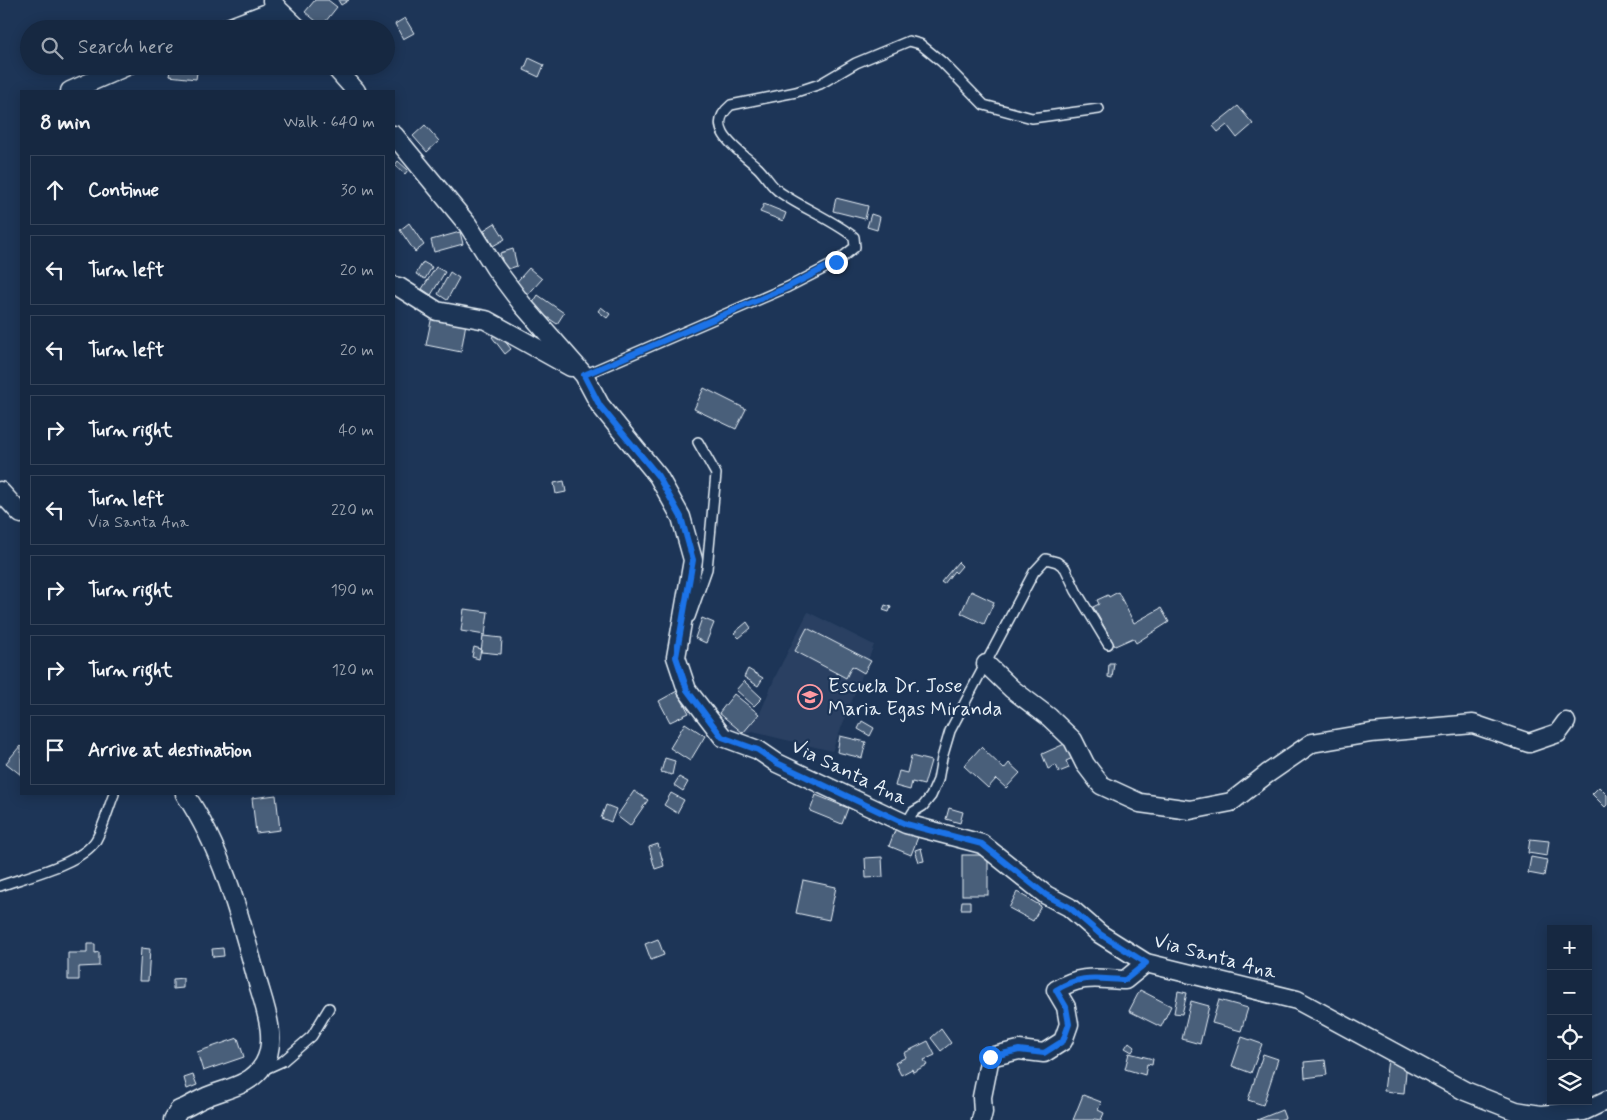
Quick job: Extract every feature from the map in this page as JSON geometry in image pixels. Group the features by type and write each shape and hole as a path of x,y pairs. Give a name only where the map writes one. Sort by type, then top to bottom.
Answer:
{"street":[{"path":"244,20 274,5 290,20"},
{"path":"72,90 106,75"},
{"path":"342,75 355,90"},
{"path":"395,135 468,225 495,268 522,304 584,375 600,406 658,476 681,517 693,560 676,657"},
{"path":"395,286 437,311 486,320 584,375"},
{"path":"0,491 20,513"},
{"name":"Via Santa Ana","path":"676,657 687,690 722,737 758,750 777,763 906,824 982,844 1046,895 1069,907 1100,934 1146,963 1296,1000 1465,1091 1516,1111 1541,1115 1584,1110 1607,1100"},
{"path":"986,664 1012,689 1049,717 1073,740 1085,764 1101,786 1140,803 1190,810 1231,802 1312,743 1371,732 1474,724 1529,743 1558,733 1566,722"},
{"path":"174,1120 179,1110 189,1107 207,1096 242,1084 258,1072 268,1056 270,1048 270,1032 246,938 229,883 202,823 186,795"},
{"path":"981,1120 983,1112 982,1097 990,1057 1019,1050 1044,1053 1063,1041 1069,1024 1066,1007 1056,990 1081,978 1125,980 1146,963"}],"lane":[{"path":"584,375 788,287 836,262 855,247 854,237 841,227 779,192 758,168 725,138 721,124 722,116 731,104 796,92 820,84 856,63 909,41 920,44 942,62 984,105 1032,118 1099,109"},
{"path":"676,657 707,569 716,474 698,442"},
{"path":"906,824 913,812 923,806 931,796 938,780 950,731 986,664 1008,617 1034,572 1046,559 1056,562 1065,568 1076,591 1108,644"},
{"path":"0,886 74,860 88,850 102,829 114,795"},
{"path":"258,1072 283,1061 312,1036 329,1008"}],"shaded area":[{"name":"Escuela Dr. Jose Maria Egas Miranda","path":"808,612 874,645 832,751 753,732 734,736 723,725 758,718 776,675"}],"building":[{"path":"315,0 328,0 337,7 327,20 315,20 305,12"},
{"path":"338,0 349,0 341,5"},
{"path":"405,18 414,33 403,39 395,24"},
{"path":"529,58 544,65 539,77 524,70"},
{"path":"169,75 197,75 196,79"},
{"path":"1238,106 1253,124 1237,138 1227,125 1218,132 1213,126"},
{"path":"425,125 439,141 427,152 413,136"},
{"path":"398,161 408,170 405,174 395,165"},
{"path":"836,198 868,206 865,219 833,211"},
{"path":"764,204 786,213 783,221 760,212"},
{"path":"871,214 880,217 877,230 867,227"},
{"path":"409,223 424,245 415,252 400,230"},
{"path":"495,223 505,239 493,246 484,230"},
{"path":"460,232 463,244 434,252 431,240"},
{"path":"513,249 517,266 505,270 500,253"},
{"path":"423,262 432,267 425,279 416,274"},
{"path":"436,267 445,272 431,295 422,289"},
{"path":"529,268 542,279 525,298 512,287"},
{"path":"450,272 459,278 447,300 438,294"},
{"path":"538,295 564,313 557,324 531,306"},
{"path":"601,307 610,314 607,318 598,311"},
{"path":"432,316 466,323 461,352 426,345"},
{"path":"498,332 511,349 505,354 492,337"},
{"path":"704,388 746,409 736,429 694,409"},
{"path":"564,481 566,492 556,494 554,483"},
{"path":"958,562 962,566 956,573 954,571 944,584 941,582"},
{"path":"971,591 994,602 984,624 961,613"},
{"path":"1118,592 1134,623 1161,608 1169,622 1136,643 1133,638 1115,646 1093,607 1099,604 1097,600"},
{"path":"885,605 891,607 889,612 883,610"},
{"path":"464,609 488,612 485,635 461,631"},
{"path":"702,618 714,623 706,643 695,638"},
{"path":"747,622 751,628 739,638 734,633"},
{"path":"807,628 871,661 864,673 852,666 846,678 795,651"},
{"path":"483,636 502,638 501,654 481,652"},
{"path":"474,647 481,649 479,659 472,657"},
{"path":"1109,663 1114,663 1112,678 1108,677"},
{"path":"748,669 763,678 758,686 744,677"},
{"path":"744,681 762,698 754,706 736,690"},
{"path":"677,691 689,713 670,722 659,701"},
{"path":"734,694 759,714 743,733 719,713"},
{"path":"862,721 874,728 870,736 858,729"},
{"path":"685,723 705,736 690,761 670,748"},
{"path":"840,736 866,742 862,758 837,752"},
{"path":"1069,742 1075,757 1066,761 1069,768 1059,772 1056,765 1048,769 1042,754"},
{"path":"20,746 20,774 6,763"},
{"path":"981,747 1004,769 1009,763 1020,773 1006,788 996,779 988,788 964,766"},
{"path":"911,756 931,761 924,785 912,782 910,790 895,786 899,771 907,773"},
{"path":"665,758 675,761 672,775 661,772"},
{"path":"679,777 688,782 683,791 674,785"},
{"path":"1599,787 1607,795 1607,805 1605,807 1592,794"},
{"path":"634,791 648,800 630,826 617,816"},
{"path":"671,793 684,800 677,813 664,805"},
{"path":"276,795 280,830 256,833 252,798"},
{"path":"816,795 848,808 842,824 810,811"},
{"path":"606,805 616,809 611,822 601,818"},
{"path":"949,808 963,812 960,823 946,819"},
{"path":"896,828 918,837 911,855 889,846"},
{"path":"1530,839 1549,841 1547,856 1528,853"},
{"path":"658,844 664,866 655,869 649,847"},
{"path":"921,848 924,861 919,862 915,850"},
{"path":"962,855 988,855 988,895 962,895"},
{"path":"882,857 883,877 866,878 865,858"},
{"path":"1531,857 1547,860 1544,876 1528,873"},
{"path":"803,880 836,887 829,920 796,913"},
{"path":"1017,892 1041,906 1033,921 1009,908"},
{"path":"962,901 970,901 970,909 961,909"},
{"path":"658,939 664,955 651,960 645,944"},
{"path":"87,944 95,944 95,953 99,952 99,966 79,967 79,980 68,980 68,953 87,953"},
{"path":"141,948 150,949 148,981 139,981"},
{"path":"223,948 224,956 213,957 212,949"},
{"path":"183,978 183,988 173,989 173,979"},
{"path":"1140,990 1171,1006 1161,1027 1129,1011"},
{"path":"1178,991 1187,993 1182,1014 1174,1013"},
{"path":"1219,1000 1248,1008 1241,1031 1212,1023"},
{"path":"1191,1001 1209,1006 1200,1044 1182,1039"},
{"path":"941,1029 951,1043 941,1051 931,1038"},
{"path":"1242,1037 1262,1044 1251,1073 1232,1066"},
{"path":"238,1038 244,1057 203,1071 197,1052"},
{"path":"928,1041 935,1055 924,1060 927,1065 913,1072 912,1069 901,1075 895,1063 906,1057 904,1053"},
{"path":"1129,1042 1135,1047 1132,1052 1125,1048"},
{"path":"1129,1053 1153,1059 1152,1065 1147,1064 1145,1075 1125,1069"},
{"path":"1263,1054 1278,1059 1263,1105 1248,1100"},
{"path":"1388,1059 1407,1061 1404,1093 1384,1091"},
{"path":"1325,1060 1327,1075 1305,1078 1304,1062"},
{"path":"193,1075 197,1085 187,1089 184,1078"},
{"path":"1083,1095 1101,1102 1098,1110 1104,1113 1101,1120 1073,1120"},
{"path":"1282,1110 1285,1118 1279,1120 1257,1120"}],"place":[{"name":"Escuela Dr. Jose Maria Egas Miranda","path":"810,697"}],"route":[{"path":"836,262 788,287 584,375 600,406 658,476 681,517 693,560 676,657 687,690 722,737 758,750 777,763 906,824 982,844 1046,895 1069,907 1100,934 1146,963 1125,980 1081,978 1056,990 1066,1007 1069,1024 1063,1041 1044,1053 1019,1050 990,1057"}]}
